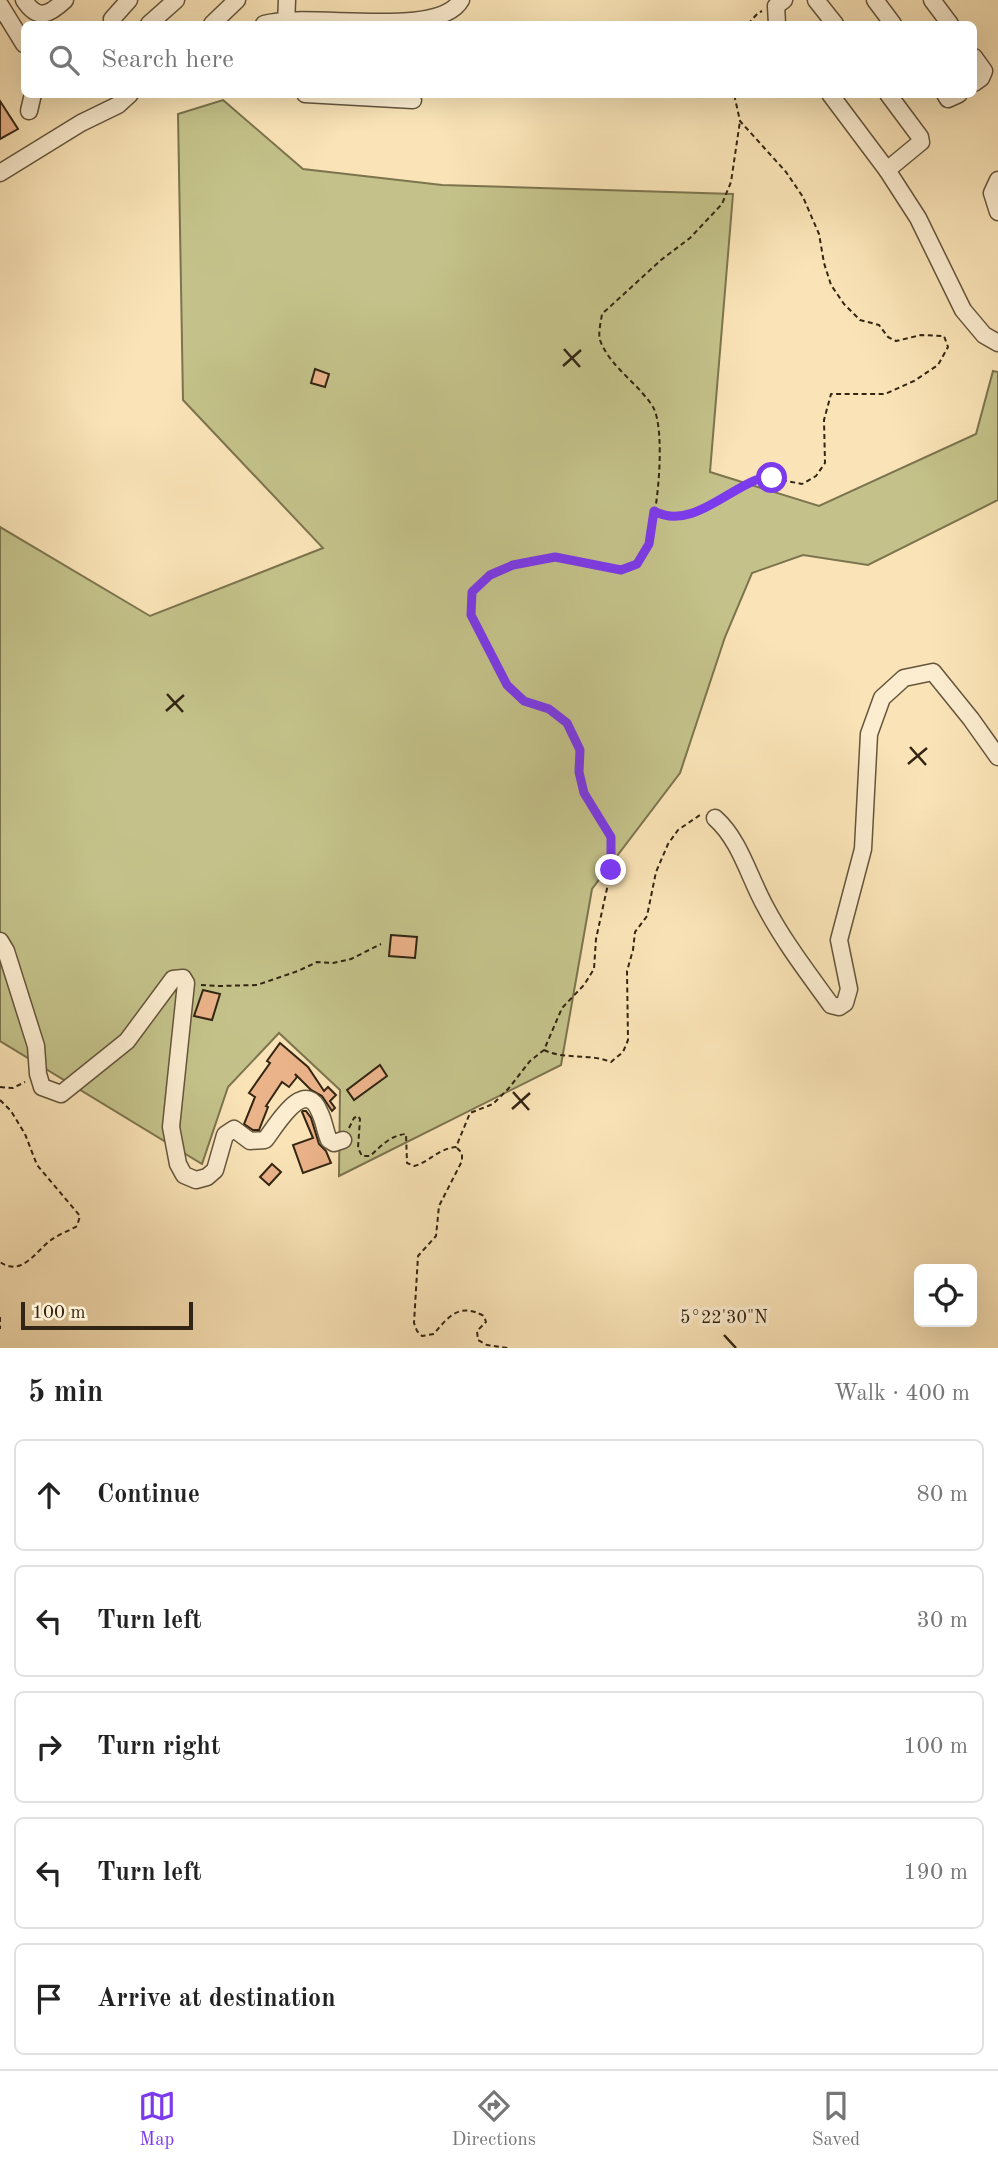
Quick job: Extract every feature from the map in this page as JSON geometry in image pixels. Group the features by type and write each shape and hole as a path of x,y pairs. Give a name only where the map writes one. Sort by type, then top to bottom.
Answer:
{"street":[{"path":"24,0 40,14 51,13 65,0"},
{"path":"113,21 114,14 129,0"},
{"path":"152,21 176,0"},
{"path":"215,21 237,0"},
{"path":"286,21 287,0"},
{"path":"418,21 447,13 456,8 461,0"},
{"path":"816,0 833,21"},
{"path":"875,0 891,21"},
{"path":"932,0 948,21"},
{"path":"777,21 780,3"},
{"path":"0,5 21,39"},
{"path":"977,61 984,71 977,81"},
{"path":"29,111 32,98"},
{"path":"0,173 126,98"},
{"path":"376,98 412,100"},
{"path":"833,98 887,170 924,229 963,310 984,335 998,343"},
{"path":"887,170 920,142 920,137 891,98"},
{"path":"998,180 992,193 998,212"},
{"path":"715,818 726,828 765,906 793,954 831,1005 839,1007 845,1003 849,989 839,940 863,849 869,734 882,698 904,678 933,673 998,757"},
{"path":"0,941 6,951 36,1046 38,1074 43,1087 61,1094 127,1041 173,979 183,978 186,983 171,1127 178,1164 184,1175 196,1180 207,1177 215,1170 225,1135 234,1129 250,1141 265,1140 283,1114 301,1100 308,1099 315,1104 328,1140 334,1143 343,1140"}],"path":[{"path":"751,21 758,13 780,3"},
{"path":"456,1147 470,1114 493,1104 544,1049 562,1008 584,985 594,969 596,939 611,870 611,837 584,793 579,772 580,750 567,723 549,709 524,701 507,685 471,615 472,592 490,575 513,565 555,557 621,570 637,564 649,544 659,477 660,452 655,410 599,339 602,314 661,260 690,238 722,204 731,182 740,121 735,98"},
{"path":"654,511 665,517 700,510 757,479 772,478 802,484 816,476 825,463 824,420 831,394 886,394 939,365 948,347 944,337 922,335 896,341 888,337 878,325 860,320 844,304 831,285 819,234 803,197 786,173 740,121"},
{"path":"544,1049 555,1055 590,1056 611,1062 623,1052 628,1041 627,971 635,932 647,916 656,872 668,844 678,831 697,816 703,814 715,818"},
{"path":"186,983 257,985 317,962 333,963 351,959 381,944"},
{"path":"0,1087 16,1087 38,1074"},
{"path":"0,1100 11,1111 25,1134 37,1165 80,1216 77,1226 51,1240 19,1267 7,1267 0,1262"},
{"path":"343,1140 354,1118 358,1116 358,1148 362,1156 370,1156 388,1140 406,1134 407,1163 414,1166 420,1165 439,1151 456,1147"},
{"path":"456,1147 462,1153 462,1161 439,1206 436,1236 418,1256 414,1323 422,1336 434,1334 446,1319 457,1312 472,1310 484,1316 486,1322 477,1331 478,1340 487,1345 508,1348"},
{"path":"0,1317 0,1329"}],"shaded area":[{"path":"223,100 303,169 442,185 733,194 710,472 819,506 976,434 993,371 998,372 998,500 868,565 803,555 752,573 725,637 680,773 592,889 561,1065 339,1176 340,1090 279,1033 228,1087 202,1164 0,1041 0,527 150,616 323,548 183,400 178,114"}],"building":[{"path":"0,101 18,129 0,139"},
{"path":"315,369 329,374 325,387 311,383"},
{"path":"391,935 417,937 415,958 389,956"},
{"path":"203,990 220,994 212,1020 194,1016"},
{"path":"280,1043 308,1067 324,1091 328,1087 336,1095 330,1101 335,1108 332,1111 322,1096 311,1090 295,1074 297,1077 289,1087 282,1082 266,1106 268,1107 259,1130 253,1130 244,1124 255,1097 249,1093"},
{"path":"380,1065 387,1076 354,1100 347,1090"},
{"path":"303,1111 311,1118 319,1144 326,1151 331,1163 303,1173 293,1145 313,1138"},
{"path":"272,1164 281,1172 269,1185 260,1177"}],"route":[{"path":"611,870 611,837 584,793 579,772 580,750 567,723 549,709 524,701 507,685 471,615 472,592 490,575 513,565 555,557 621,570 637,564 649,544 654,511 665,517 700,510 757,479 772,478"}]}
